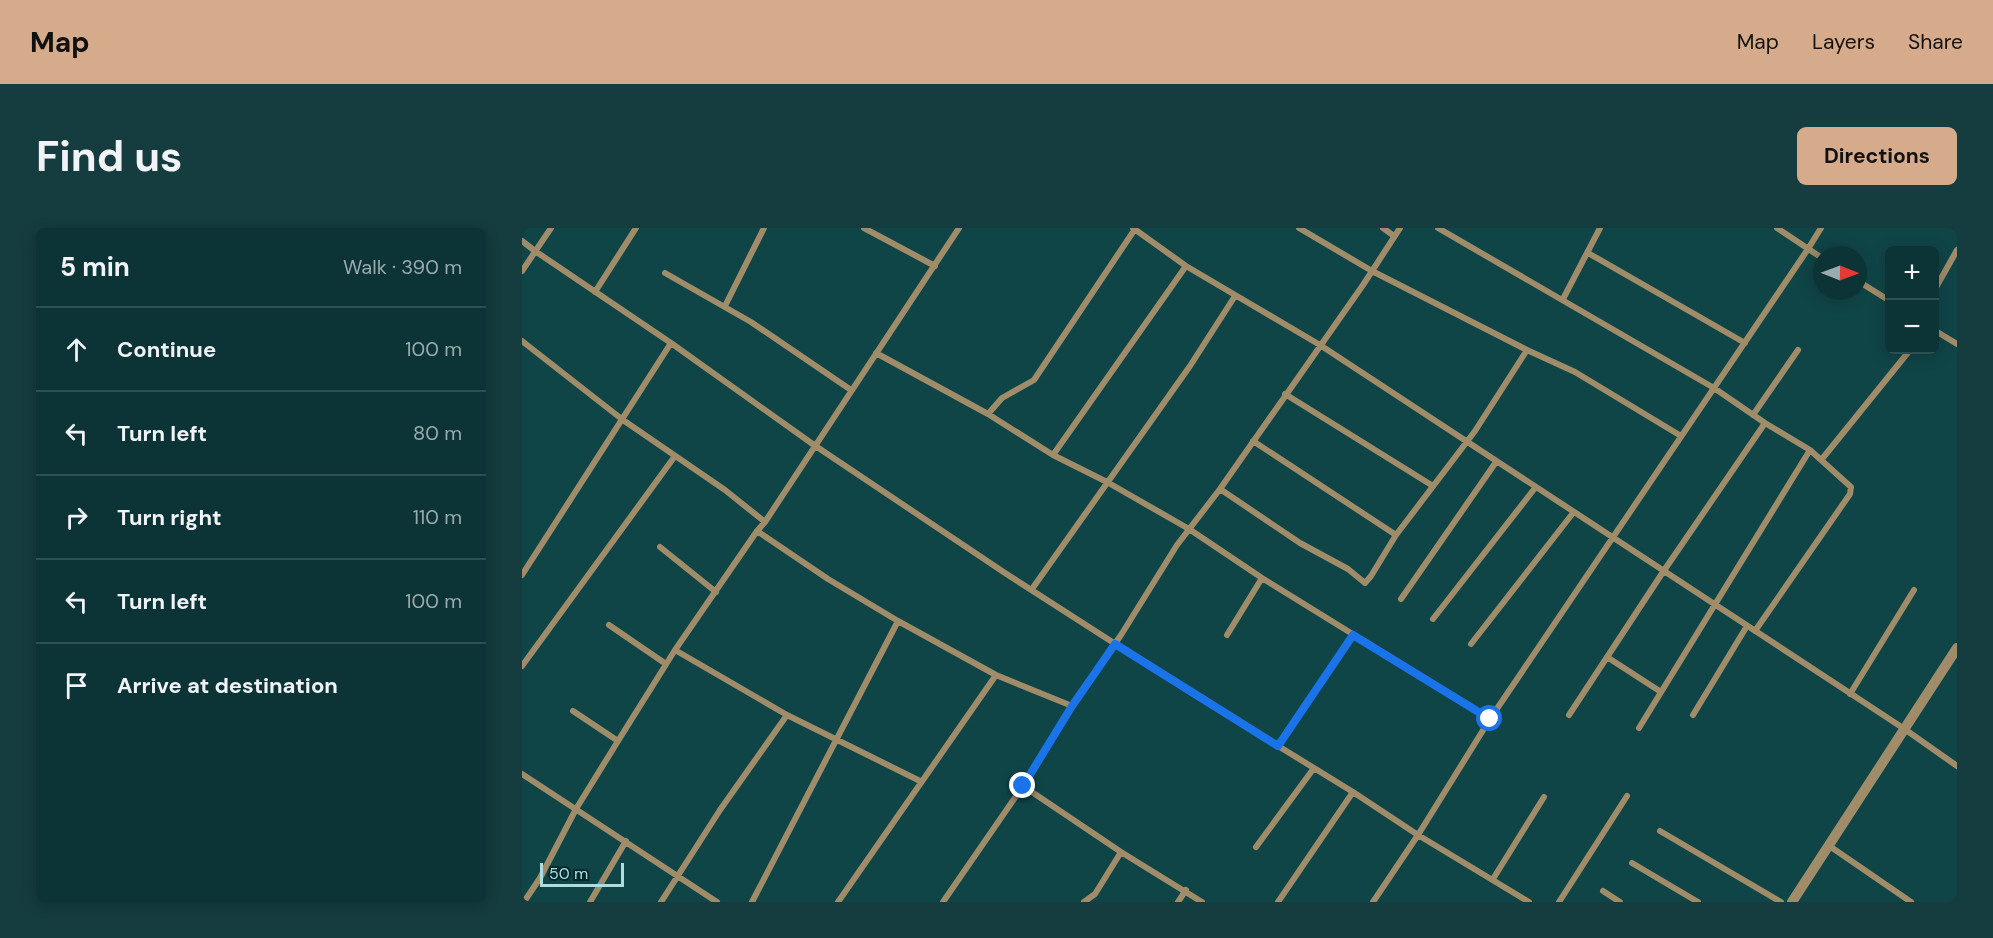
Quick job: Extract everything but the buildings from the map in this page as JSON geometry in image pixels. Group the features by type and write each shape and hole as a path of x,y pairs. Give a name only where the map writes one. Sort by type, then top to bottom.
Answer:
{"street":[{"path":"522,271 551,228"},
{"path":"596,292 636,228"},
{"path":"725,306 764,228"},
{"path":"864,228 935,266"},
{"path":"526,901 576,809 675,650 765,522 959,228"},
{"path":"1299,228 1372,271 1575,372 1681,436"},
{"path":"1383,228 1394,236"},
{"path":"943,902 1023,786 1072,706 1115,644 1188,529 1220,489 1400,228"},
{"path":"1438,228 1714,388 1810,450 1852,490 1755,632"},
{"path":"1563,299 1600,228"},
{"path":"1777,228 1813,252"},
{"path":"1373,902 1418,835 1490,719 1821,228"},
{"path":"988,414 1002,398 1034,380 1134,229 1186,266 1320,345 1903,728 1957,766"},
{"path":"522,240 814,445 1005,573 1418,835 1529,902"},
{"path":"1939,284 1957,250"},
{"path":"1588,253 1745,343"},
{"path":"1053,454 1186,266"},
{"path":"664,273 725,306 850,390"},
{"path":"1867,287 1888,300"},
{"path":"1032,589 1190,366 1235,296"},
{"path":"1939,332 1957,342"},
{"path":"522,341 622,420 725,490 765,522"},
{"path":"522,575 593,461 671,343"},
{"path":"1220,489 1300,543 1348,569 1365,583 1396,535 1474,431 1527,350"},
{"path":"1753,415 1798,350"},
{"path":"876,353 988,414 1053,454 1188,529 1262,578 1490,719"},
{"path":"1822,459 1907,354"},
{"path":"1286,394 1433,486"},
{"path":"1569,715 1765,423"},
{"path":"1253,441 1396,535"},
{"path":"1639,728 1810,450"},
{"path":"522,666 675,456"},
{"path":"1401,599 1496,462"},
{"path":"1433,619 1535,488"},
{"path":"1471,644 1573,513"},
{"path":"757,531 828,579 898,621 996,675 1072,706"},
{"path":"660,547 716,592"},
{"path":"1227,635 1262,578"},
{"path":"1850,694 1914,590"},
{"path":"752,902 898,621"},
{"path":"609,625 666,664"},
{"path":"1693,715 1747,626"},
{"path":"1278,746 1353,635"},
{"path":"1660,831 1790,902 1957,648"},
{"path":"675,650 787,716 920,781"},
{"path":"1607,657 1661,692"},
{"path":"838,902 920,781 996,675"},
{"path":"573,711 618,741"},
{"path":"661,902 720,810 787,716"},
{"path":"1256,847 1314,768"},
{"path":"522,774 717,902"},
{"path":"1023,786 1121,852 1186,890 1202,902"},
{"path":"1278,902 1353,792"},
{"path":"1558,902 1627,796"},
{"path":"1493,879 1544,797"},
{"path":"590,902 626,842"},
{"path":"1828,845 1911,902"},
{"path":"1084,902 1095,894 1121,852"},
{"path":"1632,863 1698,902"},
{"path":"1178,902 1186,890"},
{"path":"1603,891 1620,902"}],"route":[{"path":"1023,786 1072,706 1115,644 1278,746 1353,635 1490,719"}]}
